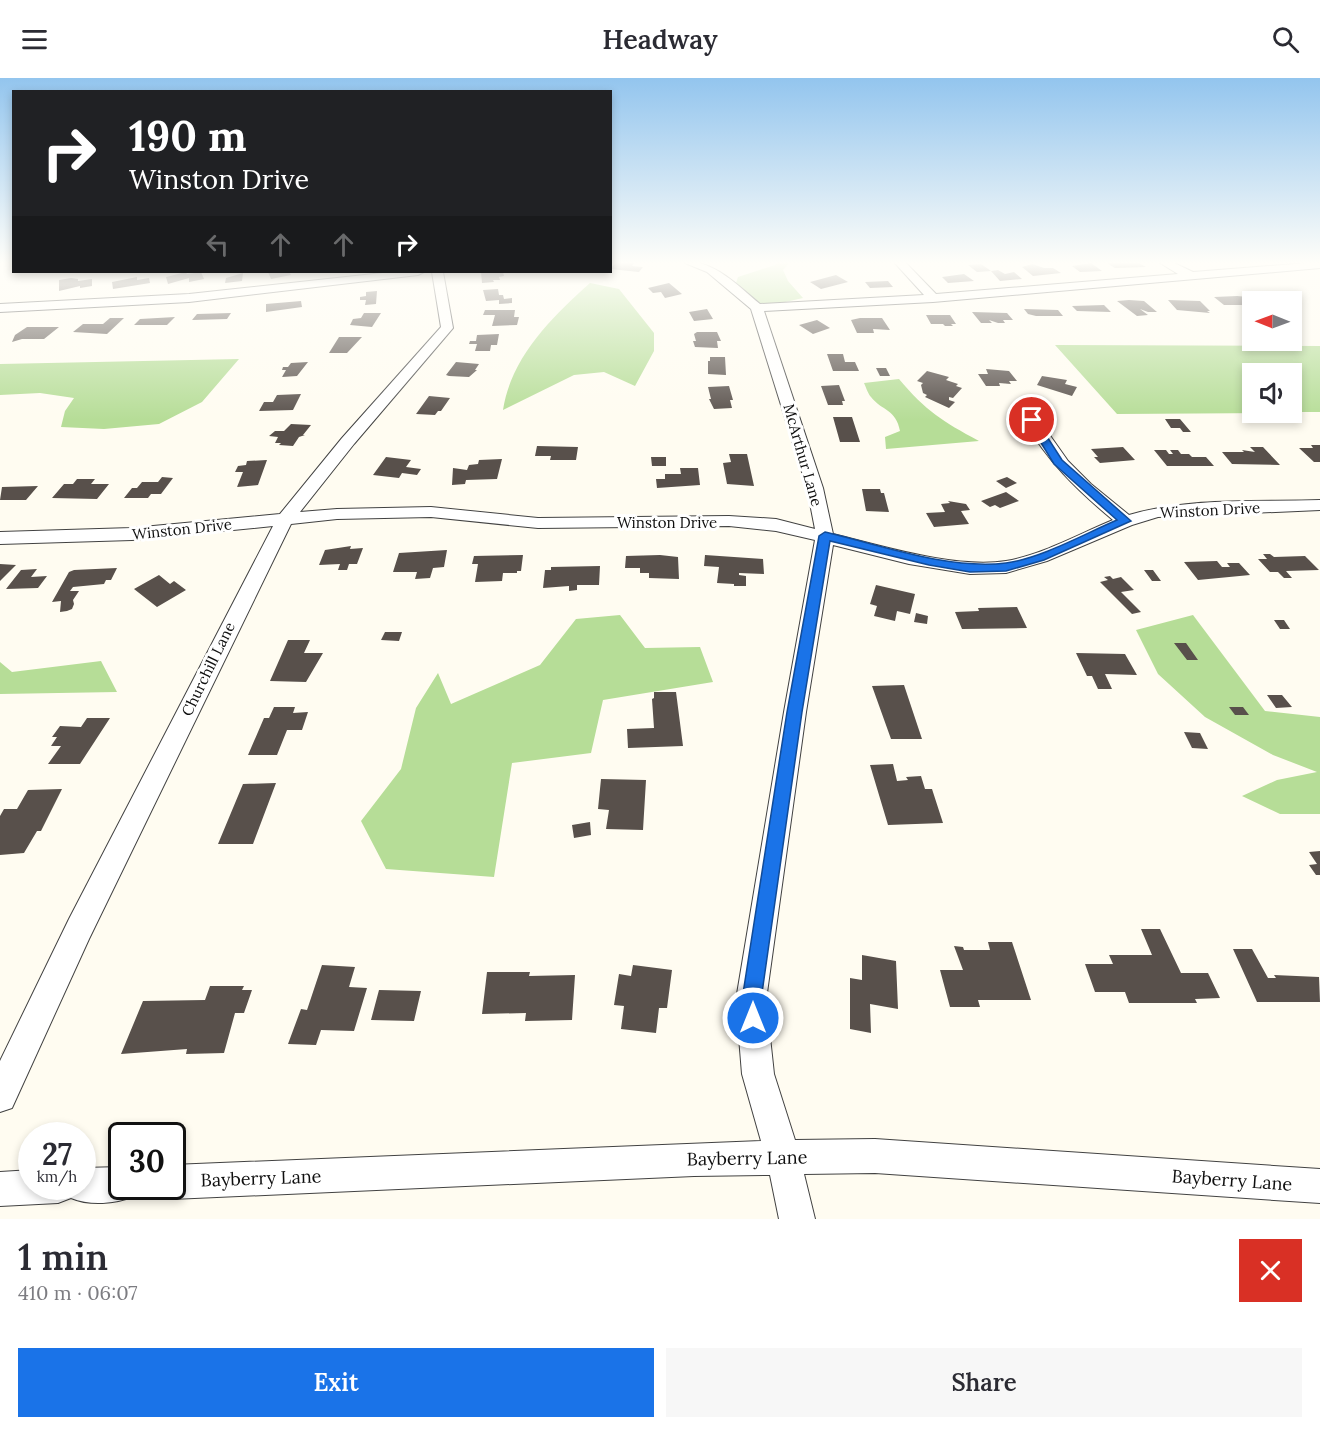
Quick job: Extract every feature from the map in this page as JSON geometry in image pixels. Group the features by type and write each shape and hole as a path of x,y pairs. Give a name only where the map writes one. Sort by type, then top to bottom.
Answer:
{"street":[{"name":"Churchill Lane","path":"0,1096 90,908 285,519 321,473 447,328 445,314"},
{"name":"McArthur Lane","path":"759,314 815,488 825,536 795,712 752,1000 758,1074 783,1157 797,1219"},
{"path":"1032,420 1058,462 1126,521"},
{"name":"Winston Drive","path":"0,538 132,534 384,512 431,512 538,523 729,521 776,525 929,561 970,568 1006,567 1040,558 1126,521 1157,512 1189,508 1320,505"},
{"name":"Bayberry Lane","path":"186,1181 783,1157 875,1156 1320,1186"},
{"path":"0,1189 18,1188"}],"green space":[{"path":"558,314 639,314 654,333 654,351 635,386 604,372 574,375 503,410 507,391 524,355"},
{"path":"1055,345 1242,346 1242,351 1302,351 1302,346 1320,346 1320,412 1302,412 1302,363 1242,363 1242,413 1117,414"},
{"path":"239,359 202,402 159,424 104,429 61,427 65,411 74,398 40,393 0,395 0,364"},
{"path":"899,379 935,414 979,441 886,449 885,437 900,431 898,424 892,414 875,402 864,383"},
{"path":"620,615 645,648 700,647 713,682 603,700 591,753 512,763 494,877 386,869 361,821 401,769 416,708 438,673 451,704 540,665 576,619"},
{"path":"1193,615 1265,711 1320,717 1320,814 1280,814 1242,796 1277,780 1317,772 1273,755 1205,717 1158,674 1136,630"},
{"path":"101,661 117,692 0,694 0,662 12,672"}],"building":[{"path":"197,314 230,314 227,319 192,320"},
{"path":"363,314 380,314 372,327 350,325 353,319 361,318"},
{"path":"514,314 514,317 519,317 517,325 492,326 495,315 483,315"},
{"path":"690,314 710,314 713,319 694,321"},
{"path":"974,314 1008,314 1013,320 1003,320 1005,323 998,323 989,320 992,323 981,323"},
{"path":"1029,314 1063,316 1036,316"},
{"path":"926,315 950,315 956,324 945,326 931,324"},
{"path":"175,317 167,325 134,325 140,319"},
{"path":"110,318 124,318 107,334 73,332 83,324 103,324"},
{"path":"882,318 890,330 873,329 874,333 857,333 851,320"},
{"path":"817,320 830,328 813,334 799,325"},
{"path":"27,327 59,327 44,339 22,339 12,342 15,335"},
{"path":"717,332 721,341 717,341 718,348 695,347 693,341 696,341 694,334"},
{"path":"499,334 497,345 491,345 490,351 475,351 477,344 469,344 470,341 476,341 477,335"},
{"path":"339,337 362,337 347,353 329,353"},
{"path":"827,354 843,354 845,362 855,362 859,371 833,371"},
{"path":"710,357 725,357 726,375 708,374"},
{"path":"308,362 297,376 282,377 286,370 282,370 283,367 288,367 291,363"},
{"path":"456,362 479,364 475,370 477,370 469,377 446,375"},
{"path":"876,368 886,368 890,376 880,376"},
{"path":"986,369 1009,371 1017,381 1009,381 1011,384 999,383 1000,386 986,386 978,374 988,374"},
{"path":"927,371 949,377 946,380 962,388 953,398 949,397 949,400 955,402 949,408 925,397 927,395 923,393 921,385 923,383 917,381"},
{"path":"1042,376 1067,380 1065,384 1077,387 1072,396 1037,385"},
{"path":"839,385 845,401 842,401 843,405 828,405 821,386"},
{"path":"729,386 733,400 730,400 732,408 714,409 709,399 711,399 708,387"},
{"path":"301,394 293,410 259,411 264,402 273,402 277,395"},
{"path":"429,396 450,398 441,411 435,415 416,414"},
{"path":"833,417 852,417 860,442 840,442"},
{"path":"1165,419 1180,419 1191,432 1171,428"},
{"path":"291,424 311,425 303,435 305,435 299,437 293,446 279,445 281,443 275,443 278,437 269,436 275,431 284,431"},
{"path":"1311,445 1320,445 1320,462 1314,462 1299,448 1313,448"},
{"path":"537,446 578,447 576,460 550,460 551,456 535,456"},
{"path":"1123,447 1135,460 1100,463 1094,457 1098,457 1091,449"},
{"path":"1250,447 1263,447 1280,465 1232,464 1222,452 1244,452 1242,450 1255,452"},
{"path":"1154,450 1166,450 1169,454 1173,454 1170,450 1178,450 1181,454 1189,454 1192,457 1206,457 1214,466 1167,466"},
{"path":"729,454 747,454 754,486 727,484 723,463 731,462"},
{"path":"386,457 411,460 406,467 421,469 417,475 402,473 399,478 373,475"},
{"path":"651,457 666,457 666,466 652,466"},
{"path":"502,459 497,479 466,480 465,484 452,485 453,468 467,470 469,465 478,464 479,460"},
{"path":"267,460 258,485 237,487 243,472 235,472 238,466 246,465 247,461"},
{"path":"680,468 698,468 700,485 657,488 656,479 665,479 665,474 681,474"},
{"path":"162,477 173,478 161,494 151,494 148,498 124,498 132,488 137,488 142,482 158,482"},
{"path":"1007,477 1017,483 1006,488 996,481"},
{"path":"77,479 95,479 91,484 109,484 97,499 52,498 64,484 73,484"},
{"path":"38,486 26,500 0,500 2,487"},
{"path":"862,489 880,489 881,493 884,493 889,512 866,511"},
{"path":"1006,492 1019,501 1000,508 995,505 990,507 981,501"},
{"path":"948,501 966,504 970,510 961,511 969,524 934,527 926,513 945,512 941,504 950,503"},
{"path":"351,546 350,549 363,548 357,564 349,564 347,570 338,570 340,564 319,565 325,550"},
{"path":"447,550 444,567 433,568 430,578 415,579 417,572 393,572 399,553"},
{"path":"1263,554 1270,554 1274,557 1305,556 1319,570 1286,571 1292,578 1284,578 1278,572 1270,572 1258,559 1267,559"},
{"path":"523,555 521,571 503,573 502,581 475,582 478,564 472,564 474,556"},
{"path":"705,555 763,559 764,574 739,573 739,575 746,576 746,586 717,583 719,567 704,566"},
{"path":"626,556 678,557 679,579 649,578 649,573 640,573 640,568 625,568"},
{"path":"1217,561 1222,567 1230,567 1227,563 1239,563 1250,575 1198,580 1184,562"},
{"path":"0,564 16,565 0,581"},
{"path":"600,566 599,585 577,585 577,590 569,591 569,586 543,588 545,570 551,570 551,567"},
{"path":"117,568 111,580 106,580 104,584 73,587 70,591 79,591 73,600 72,609 60,612 61,601 52,602 69,572"},
{"path":"37,569 31,577 47,576 38,588 6,589 21,570"},
{"path":"1144,570 1153,570 1161,581 1152,581"},
{"path":"159,575 170,584 174,581 186,590 157,607 134,589"},
{"path":"1110,576 1113,579 1121,577 1134,590 1121,592 1141,612 1132,614 1100,582 1108,580 1104,577"},
{"path":"876,585 915,594 910,614 897,611 895,621 874,616 877,606 870,604"},
{"path":"1017,607 1027,628 962,629 955,612 979,611 978,608"},
{"path":"916,613 928,616 927,624 914,622"},
{"path":"1274,620 1284,620 1290,629 1280,629"},
{"path":"385,632 402,632 399,641 381,640"},
{"path":"288,640 310,640 304,653 323,653 306,682 270,681"},
{"path":"1174,643 1186,643 1198,660 1187,660"},
{"path":"1076,653 1125,654 1137,675 1105,674 1112,689 1098,689 1092,676 1087,676"},
{"path":"904,685 922,739 891,739 872,686"},
{"path":"654,692 676,692 683,746 628,748 627,729 654,728 652,699"},
{"path":"1267,695 1282,695 1292,707 1276,708"},
{"path":"274,707 295,707 293,713 308,712 302,730 287,730 277,755 248,755 264,718 269,718"},
{"path":"1229,707 1243,707 1249,715 1235,715"},
{"path":"87,718 110,718 80,764 48,764 61,746 51,746 57,737 52,737 60,726 81,727"},
{"path":"1184,732 1200,733 1208,749 1192,748"},
{"path":"893,764 897,781 908,780 906,777 921,776 925,789 932,789 943,823 888,825 870,765"},
{"path":"601,779 646,780 643,830 606,829 609,810 598,809"},
{"path":"276,783 253,844 218,844 243,784"},
{"path":"62,789 41,831 37,831 24,853 0,855 0,816 4,809 17,809 28,790"},
{"path":"590,822 591,835 574,838 572,825"},
{"path":"1320,851 1320,875 1316,875 1309,865 1317,864 1309,852"},
{"path":"1141,929 1160,929 1181,973 1208,973 1220,998 1195,999 1197,1003 1129,1003 1125,992 1095,992 1085,964 1113,964 1109,955 1152,955"},
{"path":"988,942 1012,942 1031,1000 978,1000 980,1007 950,1007 940,970 963,970 954,946 963,947 964,950 990,950"},
{"path":"1233,949 1252,949 1268,978 1276,978 1274,975 1319,977 1320,1002 1257,1002"},
{"path":"862,955 896,961 898,1009 870,1004 871,1033 850,1029 850,978 862,980"},
{"path":"322,965 355,967 349,987 367,988 354,1031 321,1030 316,1045 288,1044 301,1009 307,1010"},
{"path":"633,965 672,970 667,1008 659,1008 656,1033 621,1029 624,1006 614,1005 619,974 631,976"},
{"path":"487,972 530,972 529,976 575,975 572,1020 525,1021 526,1013 482,1014"},
{"path":"210,986 244,986 242,990 252,990 244,1013 235,1013 224,1053 186,1054 187,1049 121,1054 143,1001 205,1000"},
{"path":"379,990 421,991 414,1021 371,1020"}],"route":[{"path":"753,1018 752,1000 795,712 825,536 909,558 970,568 1006,567 1040,558 1126,521 1058,462 1041,439 1032,420"}]}
